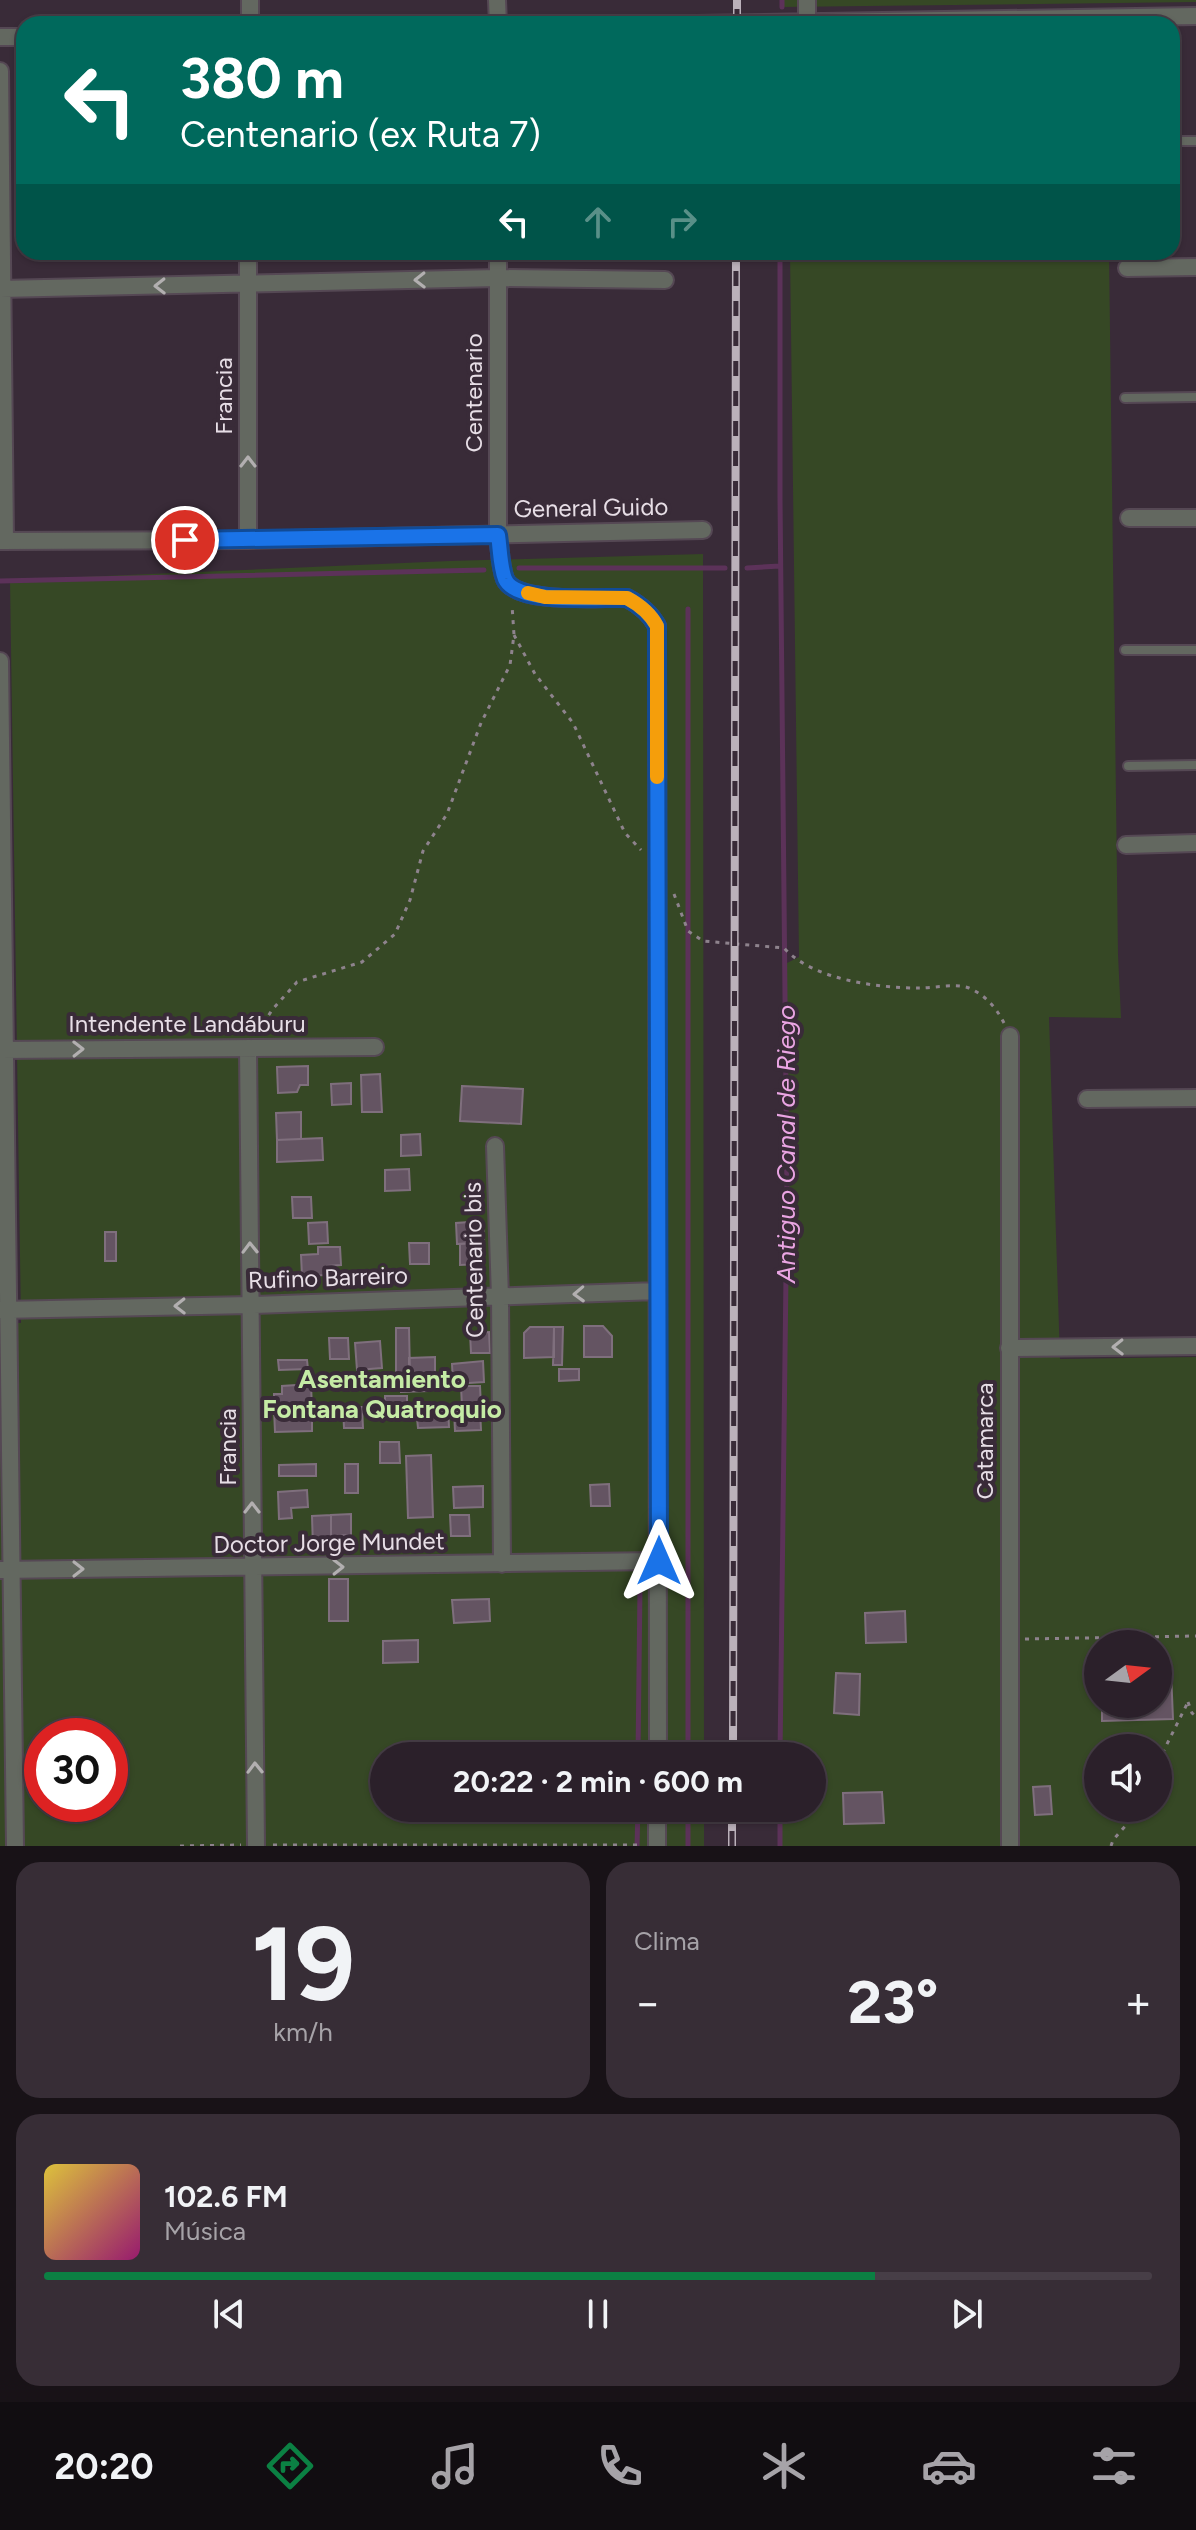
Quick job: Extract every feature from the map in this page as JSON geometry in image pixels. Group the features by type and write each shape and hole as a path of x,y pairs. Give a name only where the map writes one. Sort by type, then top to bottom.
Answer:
{"street":[{"path":"0,71 3,541"},
{"name":"Francia","path":"248,260 248,540"},
{"name":"Centenario","path":"498,260 498,535 506,580 510,585"},
{"path":"1127,268 1196,267"},
{"path":"1,289 498,278 665,280"},
{"path":"1129,518 1196,518"},
{"name":"General Guido","path":"3,541 248,540 703,530"},
{"path":"510,585 518,591 545,597 627,598 637,603 657,626 658,1742"},
{"path":"0,661 6,1570 15,1846"},
{"path":"1126,845 1196,843"},
{"name":"Catamarca","path":"1010,1036 1010,1846"},
{"name":"Intendente Landáburu","path":"3,1050 375,1047"},
{"name":"Francia","path":"248,1048 256,1846"},
{"path":"1087,1099 1196,1098"},
{"name":"Centenario bis","path":"495,1146 500,1297 502,1564"},
{"name":"Rufino Barreiro","path":"4,1310 657,1291"},
{"path":"1009,1348 1196,1346"},
{"name":"Doctor Jorge Mundet","path":"6,1570 659,1561"},
{"path":"657,1822 657,1846"}],"lane":[{"path":"1125,398 1196,397"},
{"path":"1125,650 1196,650"},
{"path":"1128,766 1196,765"}],"path":[{"path":"248,1048 272,1010 297,982 362,962 395,934 410,900 423,851 447,814 481,723 510,665 514,635 510,585"},
{"path":"514,635 535,674 573,723 625,833 657,868"},
{"path":"673,892 688,931 703,941 784,948 813,970 857,982 916,988 967,987 991,1002 1010,1036"},
{"path":"1009,1640 1196,1636"},
{"path":"1172,1734 1188,1702 1196,1716"},
{"path":"1111,1846 1129,1822"},
{"path":"180,1846 657,1846"}],"green space":[{"path":"782,0 1196,0 1196,2 782,7"},
{"path":"790,260 1109,260 1121,1018 1049,1017 1060,1359 1196,1357 1196,1846 780,1846 781,1822 826,1822 826,1742 781,1742 787,1195 785,964 799,957"},
{"path":"703,554 704,1742 370,1742 370,1822 704,1822 704,1846 0,1846 0,1323 21,1323 10,580 450,561"}],"building":[{"path":"308,1066 308,1085 300,1085 297,1092 278,1093 277,1067"},
{"path":"380,1074 382,1112 362,1112 361,1075"},
{"path":"351,1083 351,1104 332,1105 331,1084"},
{"path":"462,1086 523,1089 521,1124 460,1121"},
{"path":"301,1112 301,1139 277,1140 276,1113"},
{"path":"420,1134 421,1155 401,1156 401,1135"},
{"path":"322,1138 323,1160 277,1162 277,1140"},
{"path":"409,1169 410,1190 385,1191 385,1170"},
{"path":"292,1197 311,1197 312,1218 293,1218"},
{"path":"483,1221 484,1242 457,1244 456,1223"},
{"path":"327,1222 328,1243 309,1244 308,1223"},
{"path":"105,1232 116,1232 116,1261 105,1261"},
{"path":"409,1243 429,1243 429,1264 410,1264"},
{"path":"479,1243 480,1264 460,1265 460,1244"},
{"path":"318,1247 340,1247 341,1265 327,1266 327,1275 302,1276 301,1255 318,1254"},
{"path":"584,1326 603,1326 612,1336 612,1357 584,1357"},
{"path":"530,1327 554,1327 554,1357 524,1358 524,1333"},
{"path":"554,1327 563,1327 562,1365 553,1365"},
{"path":"396,1328 409,1328 410,1374 396,1374"},
{"path":"489,1332 490,1353 471,1353 470,1333"},
{"path":"329,1338 348,1338 349,1359 330,1359"},
{"path":"380,1341 382,1368 357,1370 355,1343"},
{"path":"435,1357 435,1378 409,1380 409,1358"},
{"path":"278,1360 307,1360 308,1369 279,1370"},
{"path":"483,1361 484,1382 453,1384 452,1364"},
{"path":"559,1369 579,1369 579,1380 559,1381"},
{"path":"427,1383 428,1391 401,1392 401,1384"},
{"path":"311,1384 312,1409 274,1409 274,1394 282,1394 282,1386"},
{"path":"461,1386 480,1386 481,1407 462,1407"},
{"path":"385,1396 407,1396 407,1413 385,1413"},
{"path":"448,1406 449,1427 418,1428 416,1408"},
{"path":"343,1407 362,1407 363,1428 344,1428"},
{"path":"274,1409 312,1409 312,1431 275,1432"},
{"path":"480,1409 481,1430 455,1431 454,1411"},
{"path":"380,1442 399,1442 400,1463 380,1463"},
{"path":"431,1455 433,1517 408,1518 406,1456"},
{"path":"316,1464 316,1476 279,1476 279,1465"},
{"path":"345,1464 358,1464 358,1493 345,1493"},
{"path":"609,1484 610,1506 591,1506 590,1485"},
{"path":"483,1486 483,1507 454,1508 453,1487"},
{"path":"307,1490 308,1507 291,1508 292,1518 279,1519 278,1492"},
{"path":"351,1514 351,1535 331,1536 331,1515"},
{"path":"331,1515 331,1547 313,1548 312,1516"},
{"path":"450,1515 469,1515 470,1536 451,1536"},
{"path":"329,1579 348,1579 348,1621 329,1621"},
{"path":"489,1599 490,1621 454,1623 452,1600"},
{"path":"905,1611 906,1642 866,1643 865,1613"},
{"path":"418,1640 418,1662 383,1663 383,1641"},
{"path":"836,1673 860,1674 859,1715 834,1713"},
{"path":"1172,1695 1173,1719 1102,1721 1102,1718 1172,1718"},
{"path":"1050,1786 1052,1814 1035,1815 1033,1787"},
{"path":"882,1792 884,1823 844,1824 843,1793"}],"waterway":[{"path":"782,0 782,7"},
{"name":"Antiguo Canal de Riego","path":"780,260 787,1195 780,1742"},
{"name":"Antiguo Canal de Riego","path":"747,568 780,566"},
{"name":"Antiguo Canal de Riego","path":"519,568 725,568"},
{"name":"Antiguo Canal de Riego","path":"0,581 484,570"},
{"path":"688,609 688,1742"},
{"path":"638,1742 640,1586"},
{"path":"637,1846 638,1822"},
{"path":"688,1822 688,1846"},
{"name":"Antiguo Canal de Riego","path":"780,1822 780,1846"}],"railway":[{"path":"737,0 737,16"},
{"path":"733,1742 736,260"},
{"path":"732,1822 732,1846"}],"slow traffic":[{"path":"528,593 545,597 627,598 652,617 657,626 657,777"}],"district":[{"name":"Asentamiento Fontana Quatroquio","path":"382,1394"}],"route":[{"path":"185,540 498,535 506,580 518,591 545,597 627,598 652,617 657,626 659,1561"}]}
